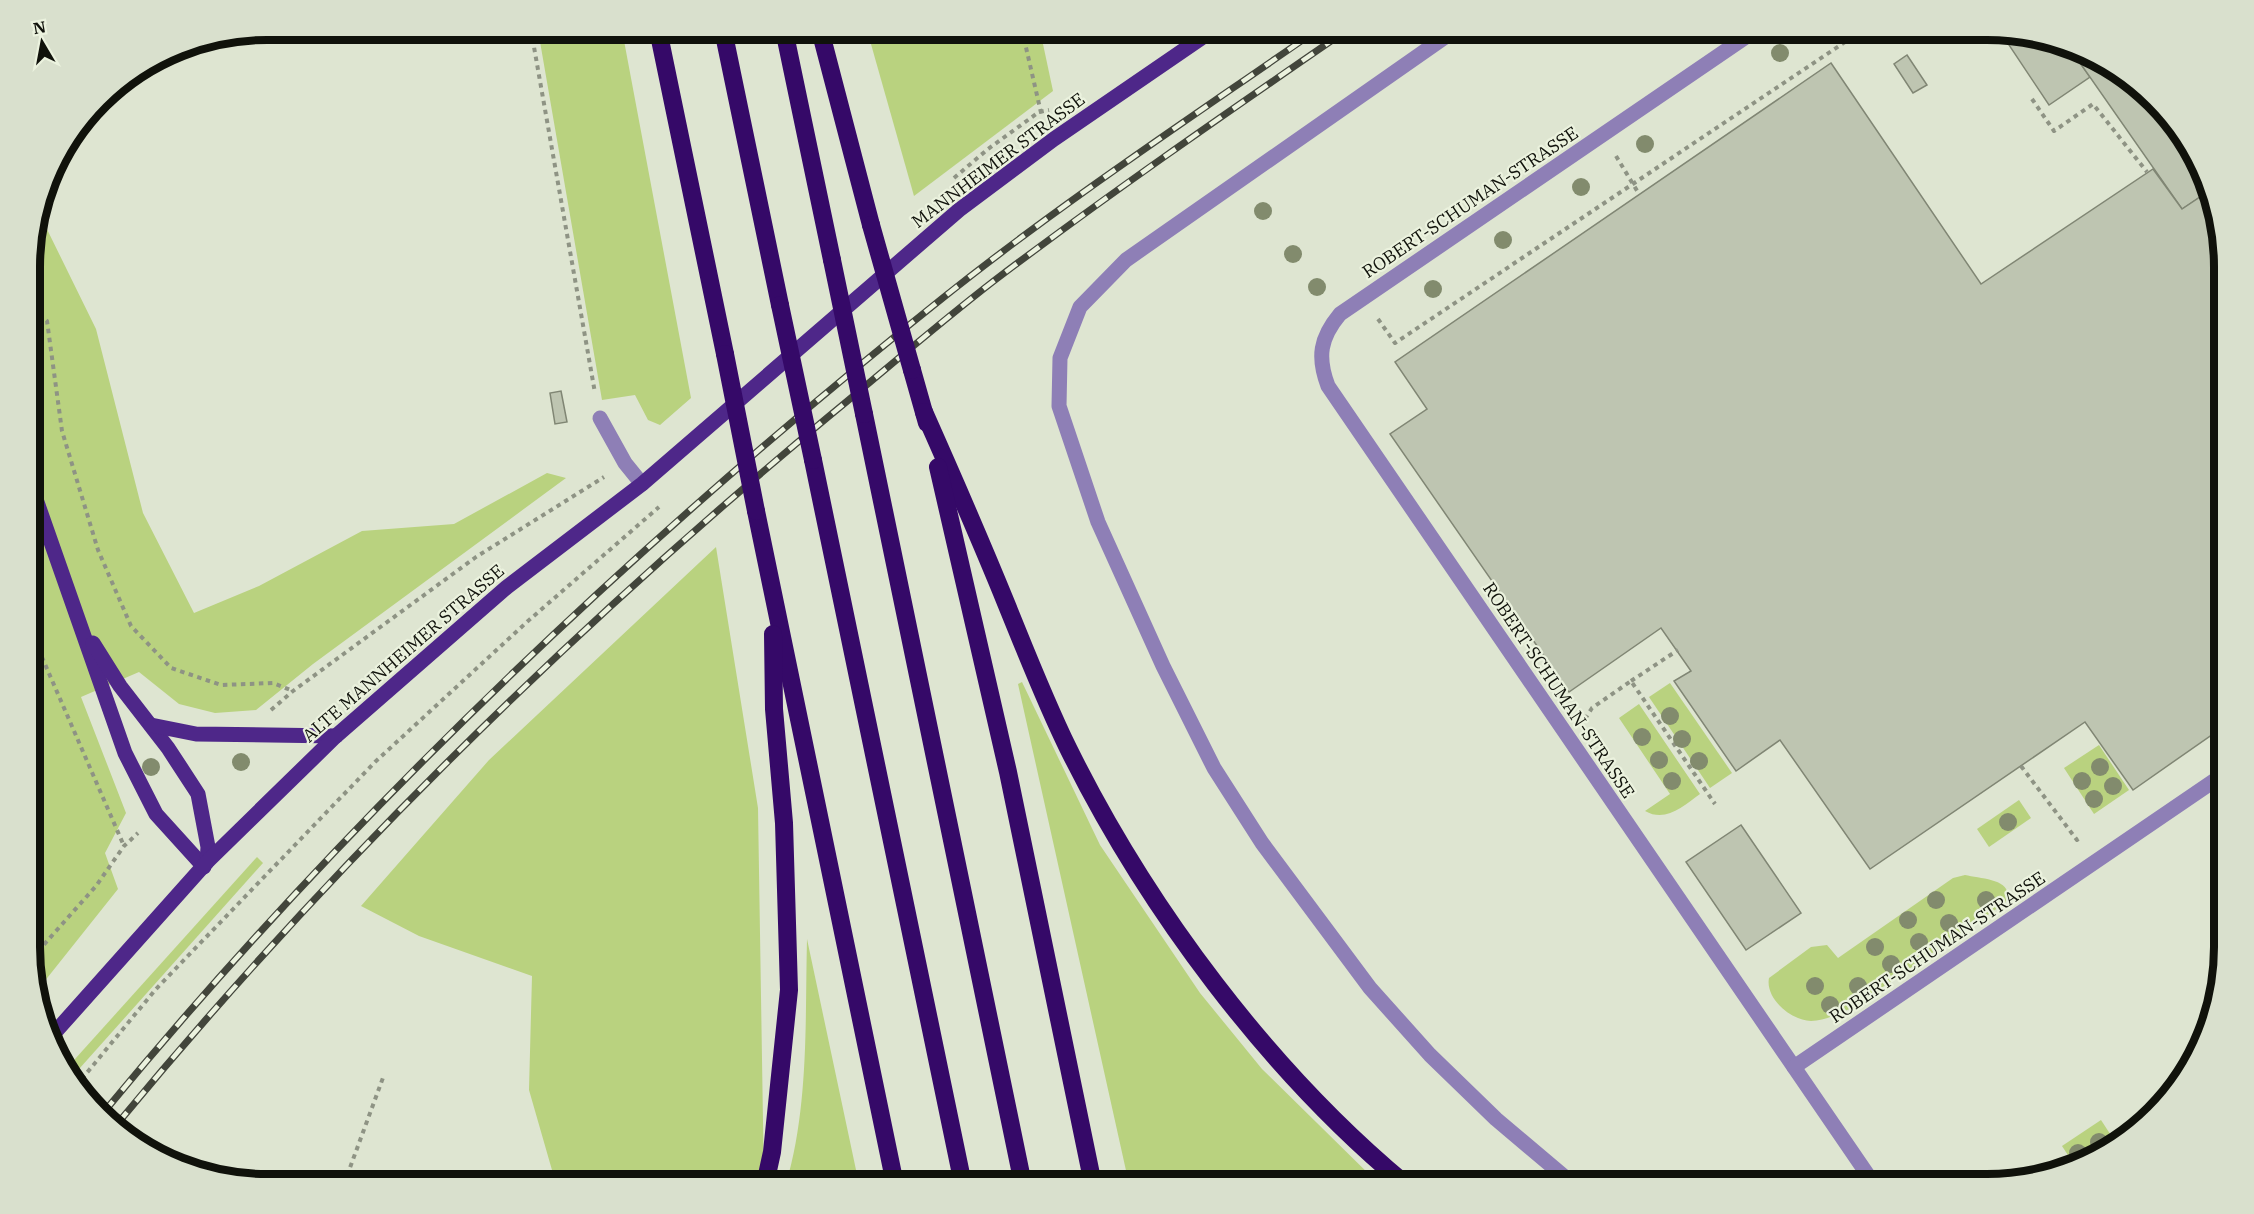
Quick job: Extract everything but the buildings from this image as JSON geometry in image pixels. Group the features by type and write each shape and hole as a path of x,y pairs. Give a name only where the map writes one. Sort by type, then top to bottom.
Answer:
{"highway":[{"path":"660,40 893,1174"},
{"path":"725,40 961,1174"},
{"path":"786,40 1021,1174"},
{"path":"823,40 871,225 924,412 1008,772 1091,1174"},
{"path":"924,412 1057,725 1138,874 1231,1004 1269,1050 1324,1111 1394,1174"},
{"path":"767,1174 772,1152 789,990 784,823 774,709 773,590"}],"main road":[{"name":"MANNHEIMER STRASSE","path":"818,334 959,210 1054,139 1198,40"},
{"name":"ALTE MANNHEIMER STRASSE","path":"57,1030 206,865 336,736 507,587 642,484 818,334"},
{"path":"40,510 121,743 148,801 206,865"},
{"path":"80,623 120,686 151,725 198,794 208,848 206,865"},
{"path":"151,725 196,734 336,736"}],"lane":[{"path":"1441,40 1126,260 1080,307 1060,358 1059,406 1098,522 1134,606 1214,768 1262,843 1370,988 1430,1055 1496,1119 1561,1174"},
{"name":"ROBERT-SCHUMAN-STRASSE","path":"1741,40 1341,314 1322,341 1321,368 1328,386 1794,1068 2214,780"},
{"path":"600,418 625,463 642,484"},
{"path":"1794,1068 1867,1174"}],"path":[{"path":"533,40 600,418"},
{"path":"952,180 988,149 1039,112 1024,40"},
{"path":"1364,298 1395,344 1848,40"},
{"path":"2032,99 2054,131 2093,104 2147,172"},
{"path":"1604,134 1639,194"},
{"path":"40,315 47,321 62,430 98,549 130,626 171,668 220,685 273,683 293,691 476,557 625,463"},
{"path":"82,1078 156,989 375,762 528,621 660,506"},
{"path":"1592,708 1678,650"},
{"path":"40,653 124,846 96,886 40,949"},
{"path":"1631,681 1715,804"},
{"path":"2021,766 2077,840 2086,834"},
{"path":"349,1174 384,1075"}],"green space":[{"path":"540,40 624,40 691,398 660,425 648,420 635,395 602,400"},
{"path":"870,40 1042,40 1053,91 914,196"},
{"path":"45,225 96,329 143,513 194,613 259,586 362,531 454,524 547,473 566,478 313,664 256,710 215,713 179,704 139,672 81,697 126,813 105,853 118,889 43,983 40,947 40,267"},
{"path":"716,547 758,808 764,1174 553,1174 529,1090 532,976 419,936 361,906 489,760"},
{"path":"1022,682 1100,845 1200,993 1262,1069 1369,1174 1127,1174 1018,684"},
{"path":"1670,683 1732,773 1710,788 1649,697"},
{"path":"1639,704 1700,794 1674,812 1660,815 1645,811 1670,794 1619,718"},
{"path":"2099,745 2129,790 2094,814 2064,768"},
{"path":"2019,800 2031,818 1989,847 1977,829"},
{"path":"257,857 263,863 78,1071 72,1062"},
{"path":"1965,875 1988,879 2002,885 2007,895 2005,903 1852,1008 1827,1018 1811,1021 1795,1017 1775,1000 1769,986 1769,978 1811,947 1827,945 1838,958 1953,878"},
{"path":"807,939 857,1174 788,1174 799,1124 806,1032"},
{"path":"2101,1120 2111,1136 2070,1158 2062,1146"}],"railway":[{"path":"108,1108 199,1000 297,892 399,786 609,582 830,390 944,297 1035,227 1128,160 1302,40"},
{"path":"121,1120 199,1027 368,842 547,666 732,498 995,280 1126,184 1333,40"}]}
